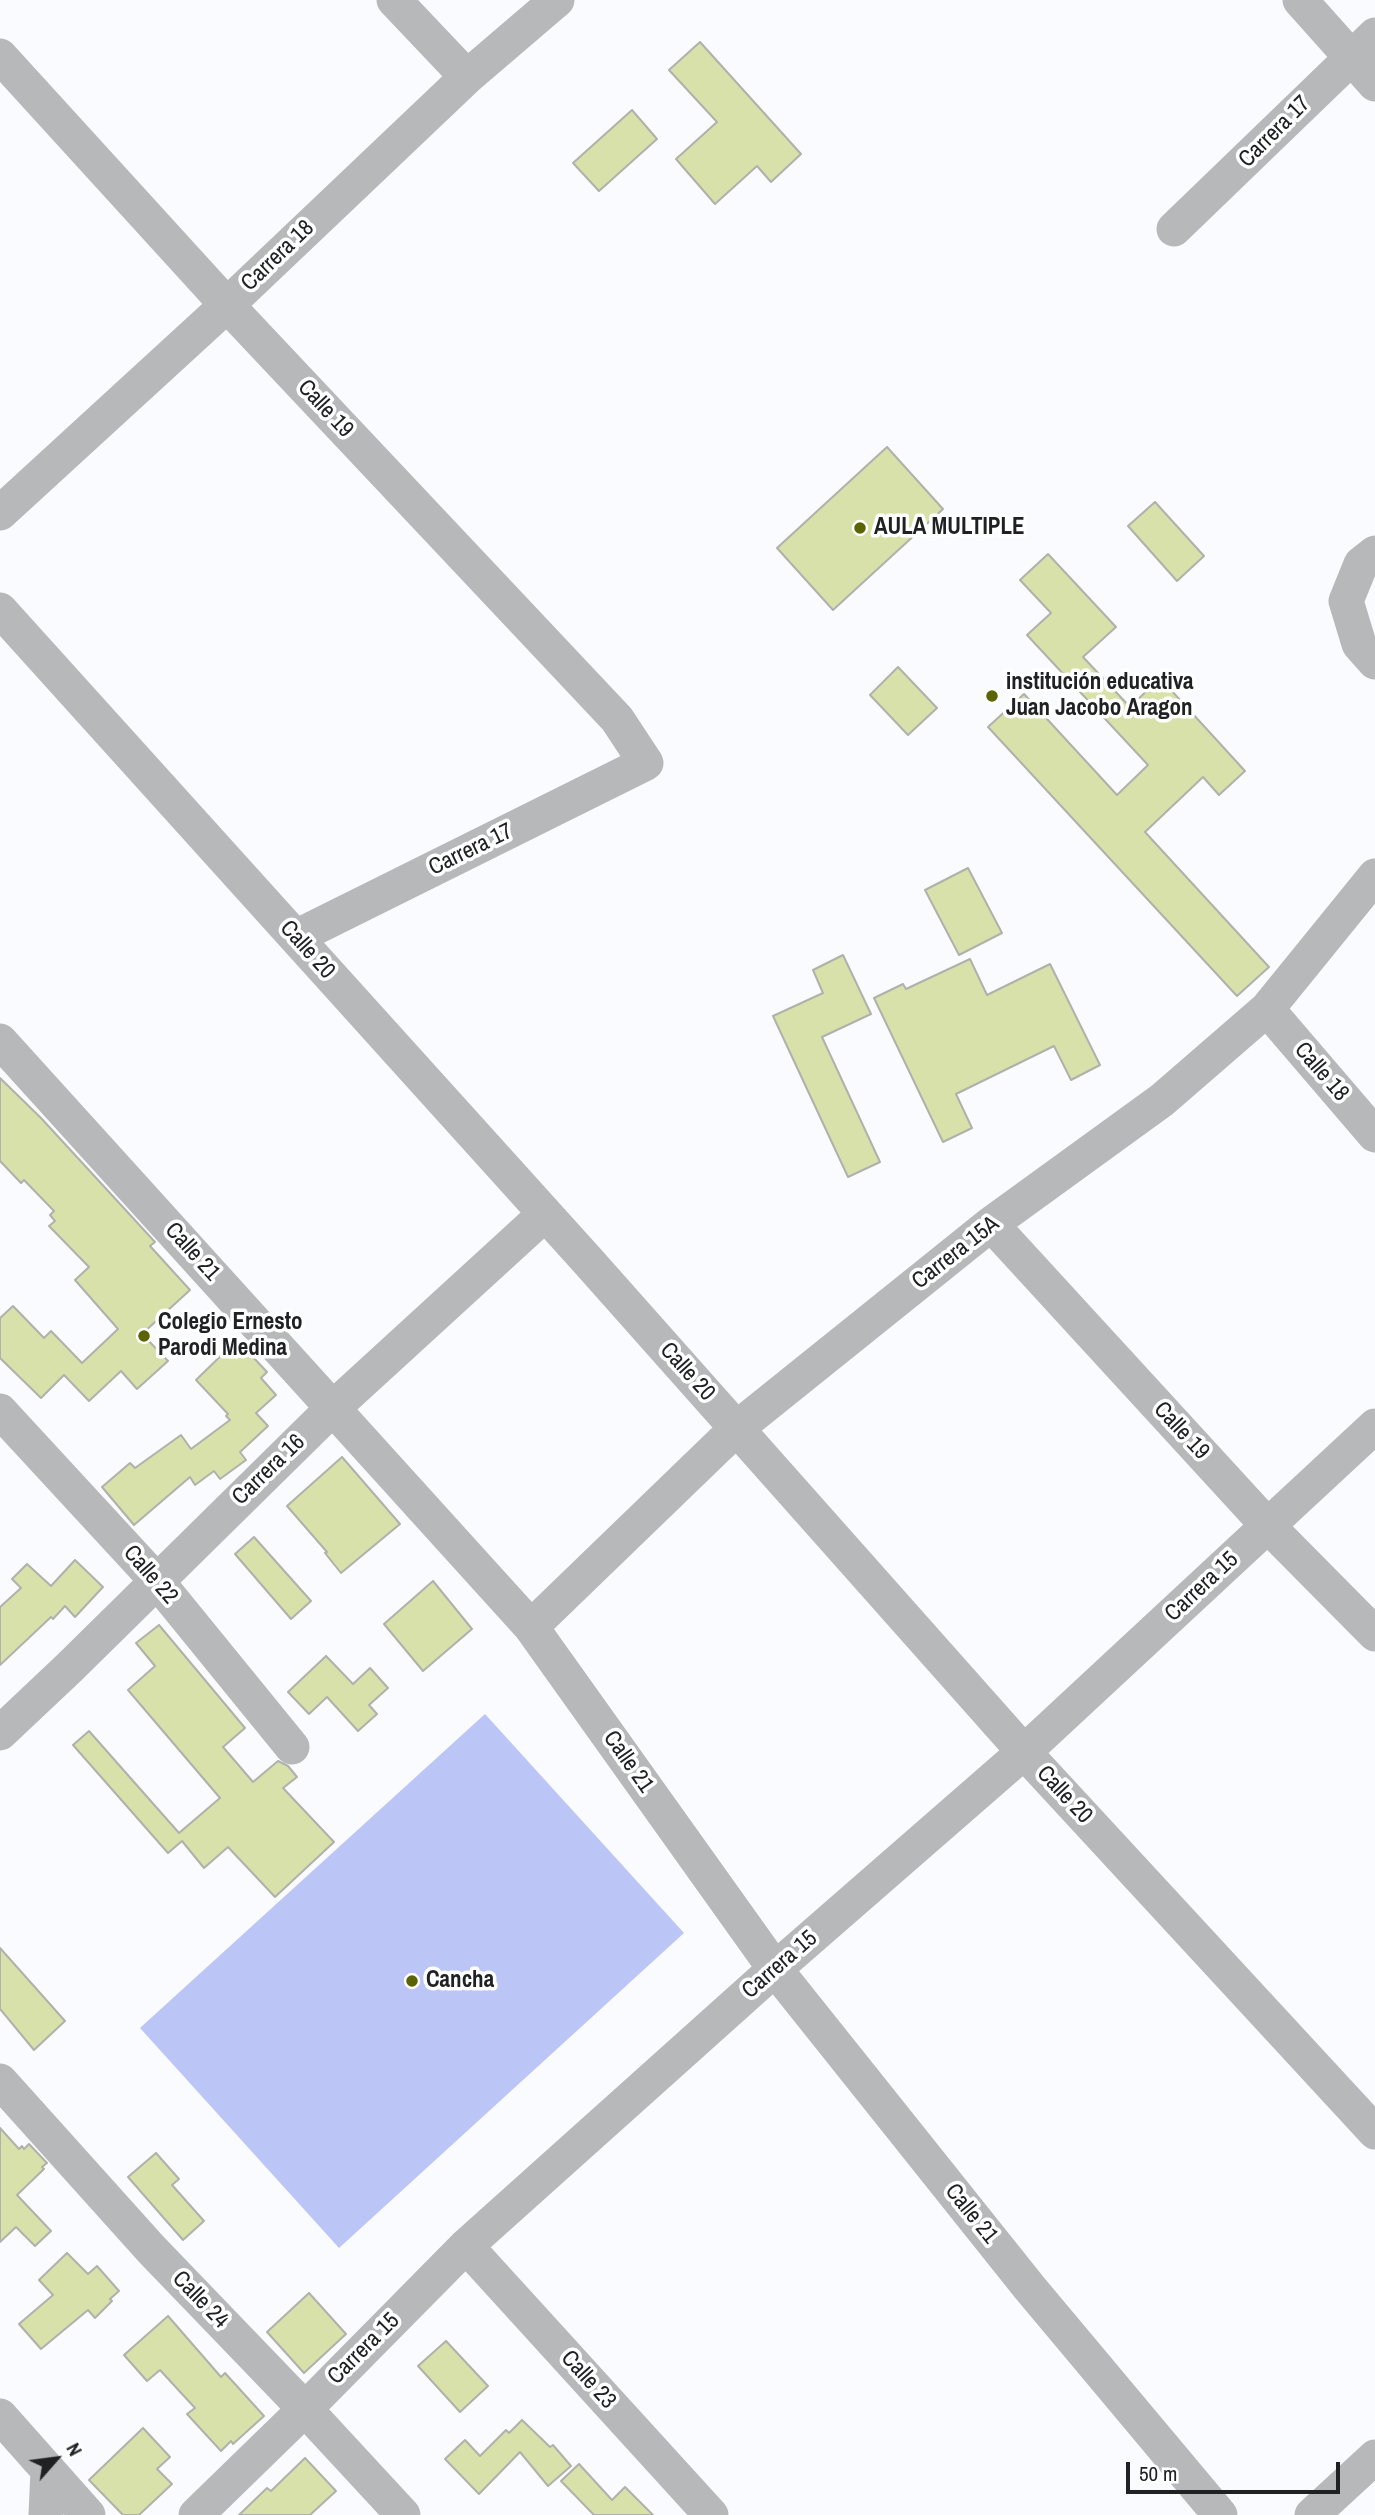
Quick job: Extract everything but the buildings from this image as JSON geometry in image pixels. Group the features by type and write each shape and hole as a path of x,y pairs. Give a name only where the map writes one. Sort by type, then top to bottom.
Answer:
{"street":[{"path":"394,0 467,76"},
{"name":"Carrera 18","path":"0,513 227,305 467,76 557,0"},
{"path":"1300,0 1363,45 1375,84"},
{"name":"Carrera 17","path":"1174,229 1363,45"},
{"name":"Calle 19","path":"0,57 227,305 617,719 646,763"},
{"path":"1367,653 1346,601 1361,564 1375,553"},
{"name":"Calle 20","path":"0,610 737,1428 1024,1752 1375,2132"},
{"name":"Carrera 17","path":"296,937 646,763"},
{"name":"Carrera 15A","path":"531,1627 737,1428 991,1224 1163,1100 1267,1009 1375,876"},
{"name":"Calle 18","path":"1267,1009 1375,1135"},
{"name":"Calle 21","path":"0,1041 531,1627 775,1969 1029,2287 1220,2515"},
{"name":"Carrera 16","path":"0,1733 333,1408 545,1214"},
{"name":"Calle 19","path":"991,1224 1268,1526 1375,1634"},
{"name":"Calle 22","path":"0,1411 156,1580 292,1747"},
{"name":"Carrera 15","path":"196,2515 466,2246 775,1969 1024,1752 1375,1426"},
{"name":"Calle 24","path":"0,2081 151,2249 403,2515"},
{"name":"Calle 23","path":"466,2246 711,2515"},
{"path":"0,2416 88,2515"},
{"path":"1312,2515 1375,2457"},
{"path":"46,2515 48,2470"}],"shaded area":[{"name":"Cancha","path":"485,1714 684,1933 339,2248 140,2028"}],"place":[{"name":"AULA MULTIPLE","path":"860,528"},
{"name":"institución educativa Juan Jacobo Aragon","path":"992,696"},
{"name":"Colegio Ernesto Parodi Medina","path":"144,1336"},
{"name":"Cancha","path":"412,1981"}]}
